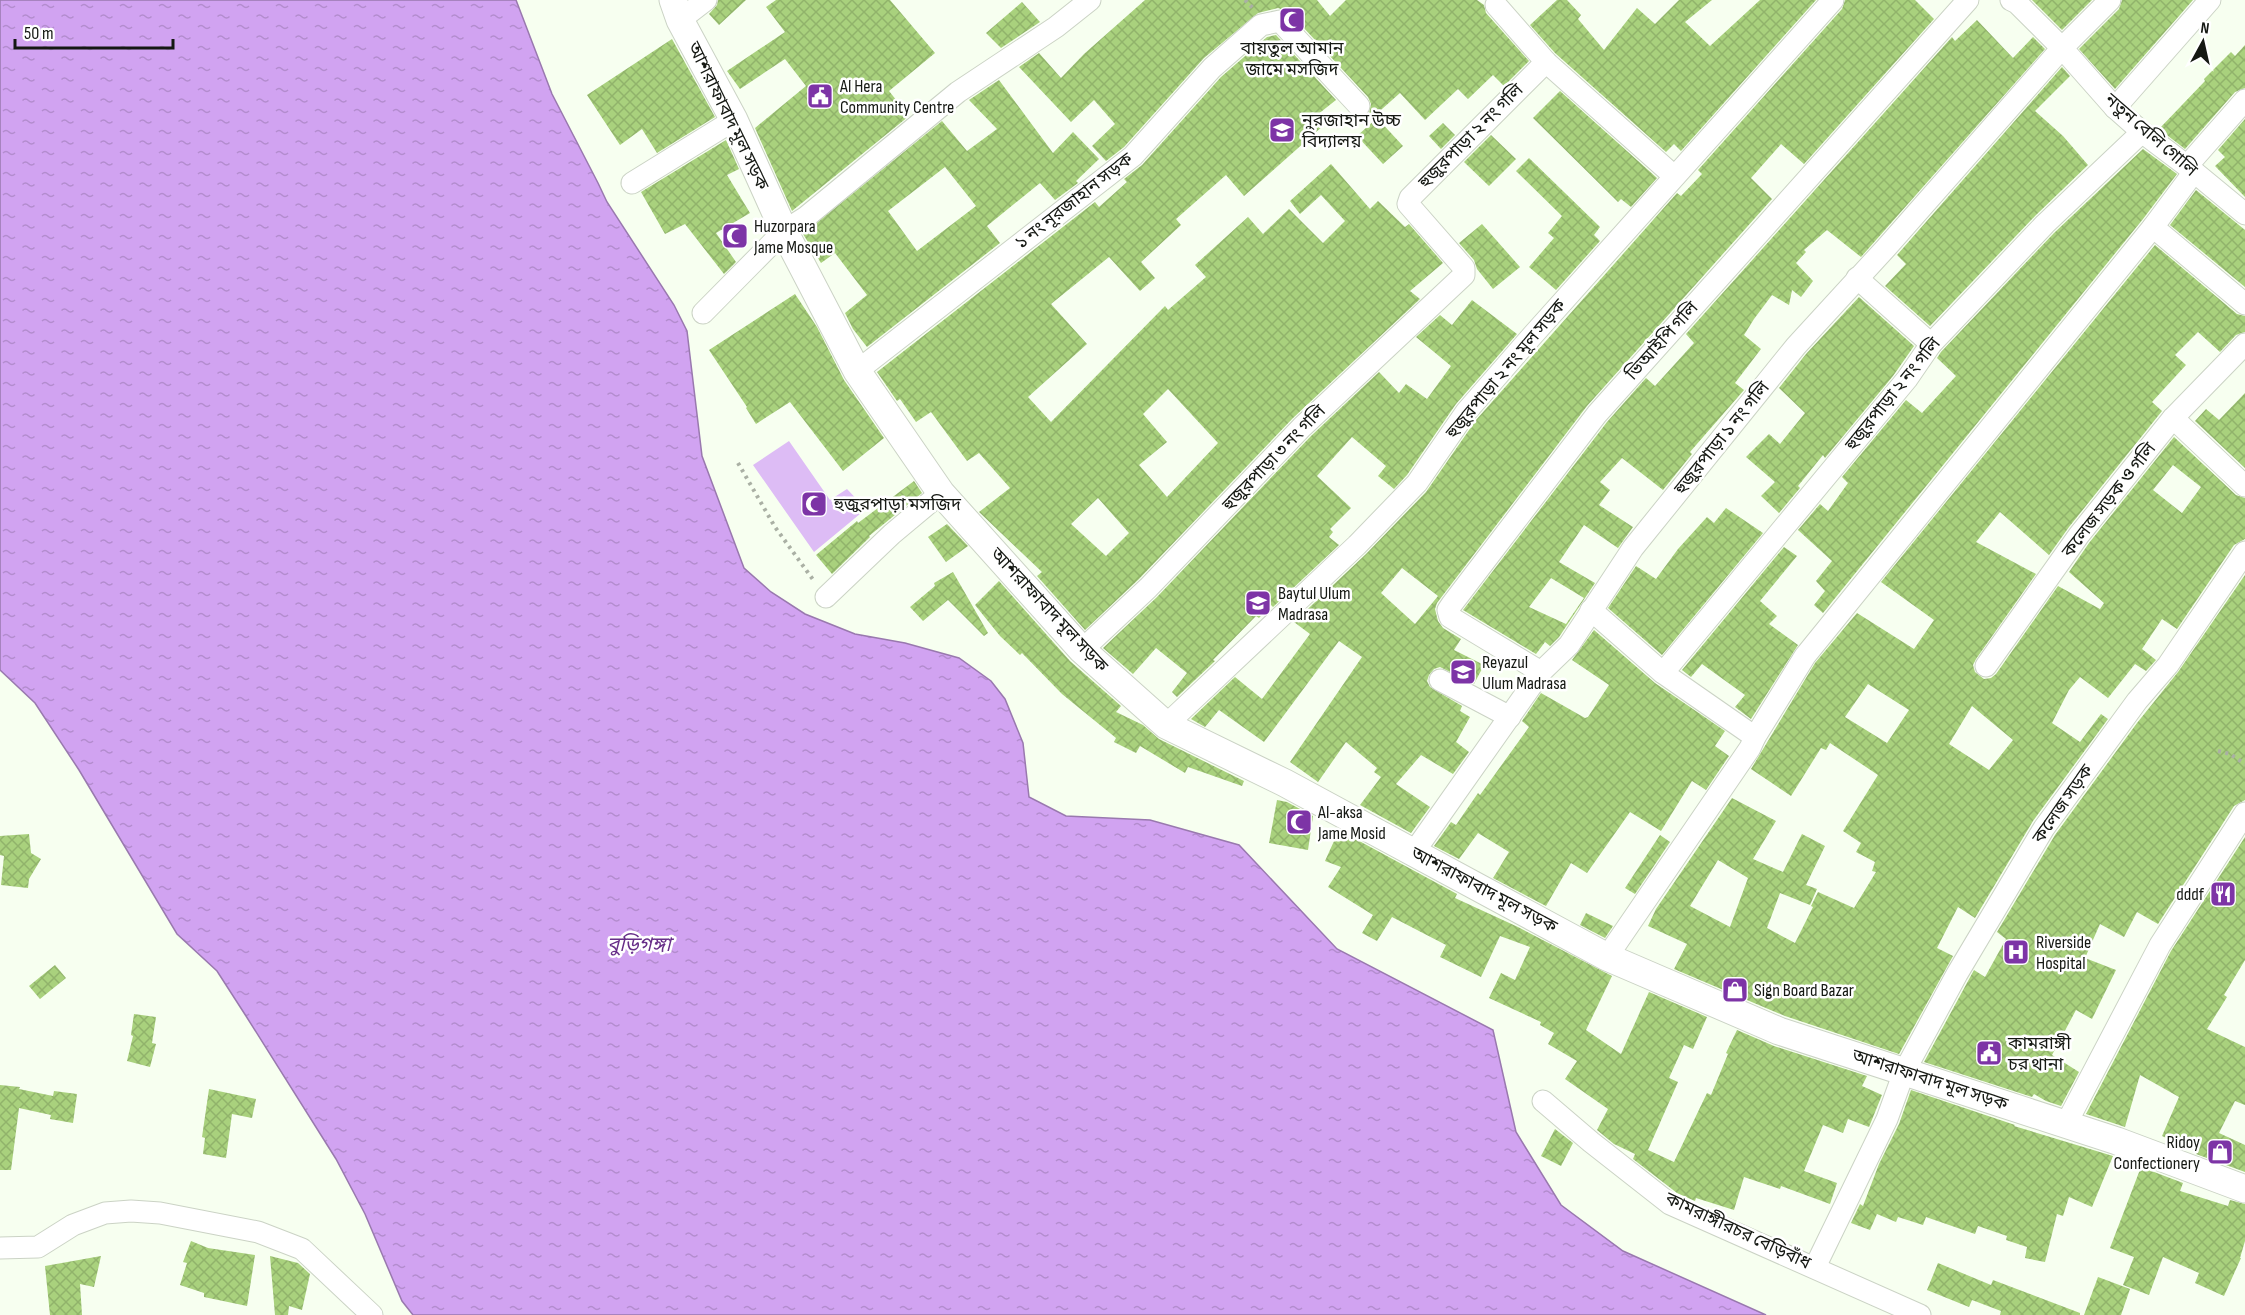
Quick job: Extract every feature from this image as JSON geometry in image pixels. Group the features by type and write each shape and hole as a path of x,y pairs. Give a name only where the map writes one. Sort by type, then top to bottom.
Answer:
{"street":[{"path":"676,10 706,0"},
{"path":"703,313 784,231 806,217 958,92 1056,27 1090,0"},
{"name":"হুজুরপাড়া ২ নং মূল সড়ক","path":"1166,725 1357,545 1417,483 1466,412 1833,0"},
{"name":"ভিআইপি গলি","path":"1541,672 1450,617 1448,610 1597,414 1968,0"},
{"name":"হুজুরপাড়া ১ নং গলি","path":"1414,852 1541,672 1569,645 1633,548 1796,346 2062,48 2110,0"},
{"path":"2115,108 2210,0"},
{"name":"নতুন বেলি গোলি","path":"2016,1 2062,48 2115,108 2245,214"},
{"path":"1496,5 1546,62 1674,176"},
{"name":"আশরাফাবাদ মূল সড়ক","path":"676,10 734,120 784,231 856,371 941,493 1082,650 1166,725 1285,783 1607,957 1779,1031 2117,1141 2245,1190"},
{"name":"১ নং নূরজাহান সড়ক","path":"856,371 1133,156 1212,68 1261,25 1280,21 1359,106"},
{"name":"হুজুরপাড়া ২ নং গলি","path":"1464,268 1408,204 1410,198 1546,62"},
{"path":"1607,957 1750,748 1805,656 2153,227 2190,169 2245,100"},
{"path":"632,183 734,120"},
{"name":"হুজুরপাড়া ২ নং গলি","path":"1663,672 1907,379 1931,344 2045,224 2142,132"},
{"path":"2153,227 2245,304"},
{"name":"হুজুরপাড়া ৩ নং গলি","path":"1082,650 1148,588 1302,427 1464,275 1464,268"},
{"path":"1857,278 1931,344"},
{"name":"কলেজ সড়ক ও গলি","path":"1986,666 2079,535 2173,418 2245,344"},
{"path":"2173,418 2245,486"},
{"path":"826,597 892,534 941,493"},
{"name":"কলেজ সড়ক","path":"1815,1267 1887,1119 1904,1072 1957,974 2044,828 2136,701 2168,665 2245,552"},
{"path":"1591,610 1663,672 1755,737"},
{"path":"1440,680 1510,717"},
{"path":"2066,1124 2160,945 2245,813"},
{"name":"কামরাঙ্গীরচর বেড়িবাঁধ","path":"1543,1101 1670,1204 1920,1315"},
{"path":"0,1248 38,1247 73,1225 105,1213 131,1211 160,1213 258,1232 302,1249 372,1315"}],"path":[{"path":"738,463 775,527 826,597"},
{"path":"2218,751 2230,754 2245,765"}],"shaded area":[{"path":"789,441 830,500 847,489 866,509 814,552 753,465"}],"water":[{"name":"বুড়িগঙ্গা","path":"0,0 516,0 552,94 607,202 674,305 687,331 702,456 744,568 771,592 805,614 855,634 905,643 959,658 991,681 1005,699 1023,743 1029,797 1066,816 1150,820 1239,845 1337,949 1493,1030 1516,1132 1561,1205 1623,1251 1766,1315 413,1315 402,1301 365,1214 336,1159 246,1016 217,971 177,934 79,770 35,703 0,670"}],"building":[{"path":"718,0 746,0 719,25 709,14 717,5"},
{"path":"776,0 890,0 935,53 889,91 909,116 792,211 755,128 806,86 785,59 740,89 727,71 785,32 766,7"},
{"path":"1145,0 1317,0 1330,16 1346,0 1477,0 1484,5 1486,13 1529,61 1504,86 1493,75 1468,99 1458,89 1425,120 1400,93 1373,117 1369,113 1371,104 1368,97 1289,12 1278,8 1258,13 1204,58 1124,147 1106,161 1092,146 1115,124 1094,100 1071,122 1019,67 1039,53 1061,78 1084,54"},
{"path":"1557,0 1567,0 1581,15 1578,19 1604,50 1637,8 1655,24 1679,0 1712,0 1685,22 1710,46 1760,0 1816,0 1681,151 1674,144 1666,152 1555,53 1530,25"},
{"path":"1845,0 1915,0 1934,19 1804,164 1781,144 1751,178 1772,199 1587,406 1437,603 1435,609 1438,621 1443,628 1461,639 1454,650 1484,665 1474,684 1440,667 1434,669 1429,675 1427,681 1430,687 1462,706 1460,711 1470,717 1456,742 1469,752 1453,774 1421,755 1396,784 1430,807 1411,833 1360,805 1381,777 1374,772 1377,768 1346,742 1318,782 1290,762 1362,657 1339,641 1264,742 1219,710 1205,727 1191,719 1235,677 1262,699 1310,634 1294,622 1366,554 1426,492 1476,420 1677,193 1681,196 1702,174 1698,170 1842,9","holes":["1402,568 1438,596 1415,624 1381,593"]},
{"path":"2032,0 2092,0 2062,30"},
{"path":"2122,0 2193,0 2115,89 2079,49 2119,9"},
{"path":"1022,2 1040,22 1001,48 986,33"},
{"path":"1977,20 2013,58 2033,37 2045,49 1861,257 1827,230 1804,250 1806,252 1796,263 1813,281 1801,297 1792,290 1789,305 1772,295 1754,319 1744,335 1761,349 1735,383 1744,390 1690,452 1692,454 1663,490 1622,458 1600,482 1610,490 1599,505 1633,527 1618,548 1584,525 1559,562 1595,583 1559,637 1550,646 1545,642 1536,654 1463,610 1607,422 1646,378 1655,386 1694,343 1686,334 1952,37 1955,41","holes":["1551,578 1584,598 1566,624 1529,607"]},
{"path":"1276,35 1336,100 1317,115 1324,125 1244,196 1226,175 1176,219 1181,225 1141,262 1155,278 1140,291 1109,257 1051,304 1087,344 1028,397 1051,422 1165,306 1168,310 1206,277 1195,265 1248,217 1263,234 1289,209 1323,243 1345,221 1321,195 1300,214 1290,201 1331,164 1370,209 1378,201 1405,227 1409,224 1443,263 1410,291 1420,299 1293,418 1139,579 1085,630 1037,576 1042,572 979,512 1010,488 979,453 967,461 931,412 916,422 900,399 897,401 877,372 1095,202 1099,207 1127,182 1124,179 1142,165 1221,77 1267,37","holes":["1168,389 1218,443 1167,497 1139,465 1167,442 1143,414","1098,498 1129,533 1106,556 1071,524"]},
{"path":"672,39 715,117 657,153 642,129 620,145 587,95"},
{"path":"2245,45 2245,88 2235,92 2185,149 2159,129 2231,52 2235,56"},
{"path":"2062,67 2070,76 2035,111 2063,136 2088,165 2036,215 1930,326 1885,286 1906,264 1897,255"},
{"path":"999,80 1053,153 1073,132 1099,159 1076,181 1078,183 1055,200 1040,183 987,226 1000,243 867,347 853,329 845,313 867,295 835,253 821,263 803,234 942,121 967,151 997,129 969,100","holes":["945,167 976,206 917,251 888,211"]},
{"path":"1560,91 1657,178 1631,207 1621,199 1618,202 1533,118"},
{"path":"1377,118 1403,146 1383,164 1357,136"},
{"path":"2245,119 2245,197 2215,166 2225,157 2218,150"},
{"path":"1443,123 1455,135 1441,149 1429,136"},
{"path":"1491,135 1516,159 1489,186 1464,162"},
{"path":"726,140 739,169 727,175 750,213 716,233 736,262 724,274 685,224 665,234 641,192"},
{"path":"2143,149 2177,174 1823,613 1814,605 1825,591 1816,581 1832,561 1798,530 1820,504 1828,511 1848,483 1842,477 1906,400 1922,413 1956,376 1937,358 1941,352 2054,233"},
{"path":"1529,158 1600,227 1594,235 1600,241 1556,290 1529,267 1554,238 1548,233 1562,216 1516,171"},
{"path":"2196,190 2245,230 2245,287 2170,225"},
{"path":"1482,224 1520,267 1493,289 1477,269 1474,260 1459,243"},
{"path":"2155,245 2237,314 2245,316 2245,332 2236,335 2220,352 2198,332 2175,355 2186,365 2152,402 2162,411 2049,555 2000,512 1976,542 2036,574 1973,665 1975,672 1984,679 1996,674 2058,586 2100,609 2104,603 2069,572 2089,543 2174,437 2236,495 2245,498 2245,539 2234,545 2177,629 2162,619 2142,649 2156,660 2146,671 2135,664 2108,698 2080,677 2069,690 2052,723 2080,742 2101,714 2108,719 2033,821 1975,918 1958,907 1937,948 1953,956 1899,1054 1785,1016 1674,969 1687,944 1648,926 1656,909 1732,798 1776,821 1753,859 1783,872 1802,834 1825,846 1806,885 1817,889 1810,905 1780,893 1767,928 1795,943 1818,892 1854,908 1876,872 1872,871 1875,862 1856,852 1861,843 1843,831 1878,775 1830,743 1826,750 1821,748 1791,796 1751,769 1815,663 1857,613 1914,649 1934,620 1881,582","holes":["2173,465 2201,487 2182,513 2153,490","1868,684 1909,710 1887,743 1845,717","1972,706 2013,740 1989,770 1949,744","1718,860 1748,878 1730,927 1690,906"]},
{"path":"795,294 817,327 844,380 884,438 843,471 790,402 756,424 709,350"},
{"path":"1859,297 1914,346 1893,376 1825,458 1823,455 1779,513 1761,496 1775,482 1746,457 1769,434 1780,444 1805,413 1779,388 1806,354"},
{"path":"1472,300 1517,334 1456,404 1407,475 1394,489 1378,476 1386,466 1352,437 1317,476 1351,508 1330,529 1333,532 1329,537 1339,545 1273,607 1271,605 1259,618 1256,616 1213,660 1215,661 1177,697 1172,692 1187,673 1156,648 1133,674 1103,648 1157,597 1311,436 1379,372 1399,393 1406,384 1427,399 1451,366 1416,337 1440,315 1452,325"},
{"path":"2245,393 2245,468 2195,421 2206,409 2219,420"},
{"path":"914,481 922,493 869,536 832,574 816,555 857,521 858,523"},
{"path":"1726,508 1763,533 1662,655 1608,608 1636,566 1656,579 1678,549 1707,517 1714,523"},
{"path":"947,524 968,546 946,562 928,537"},
{"path":"1784,547 1797,556 1760,601 1777,616 1769,624 1798,645 1751,719 1735,707 1745,695 1702,664 1691,677 1682,670"},
{"path":"953,572 988,633 984,636 948,600 923,621 910,607 935,586 934,583"},
{"path":"2245,575 2245,800 2234,806 2158,924 2137,912 2124,937 2100,924 2085,958 2116,970 2092,1019 2076,1010 2052,1055 2079,1072 2061,1106 2034,1094 2032,1097 1924,1062 1974,970 1985,977 2006,939 1997,932 2055,835 2137,723 2178,672"},
{"path":"999,581 1070,661 1121,706 1116,712 1143,725 1159,739 1244,781 1242,786 1188,767 1185,773 1140,746 1136,753 1114,742 1116,738 1062,694 1022,653 1020,655 1000,636 975,605"},
{"path":"1594,630 1655,683 1725,731 1715,746 1729,756 1706,790 1692,781 1661,831 1630,812 1587,873 1571,863 1546,906 1493,878 1509,852 1478,833 1459,859 1434,846 1451,822 1456,825 1478,793 1480,795 1529,727 1522,721 1541,693 1585,718 1588,717 1609,685 1572,660"},
{"path":"1277,800 1287,802 1313,816 1308,850 1269,843"},
{"path":"1339,830 1457,894 1455,898 1518,927 1612,976 1586,1030 1621,1054 1649,992 1707,1017 1693,1049 1684,1045 1669,1078 1678,1082 1648,1150 1674,1162 1707,1093 1711,1095 1737,1030 1774,1046 1867,1076 1862,1086 1882,1095 1869,1127 1848,1119 1843,1133 1823,1125 1804,1171 1837,1183 1830,1204 1781,1186 1780,1189 1744,1177 1734,1210 1696,1198 1695,1201 1677,1193 1633,1159 1635,1154 1614,1144 1597,1130 1608,1109 1565,1079 1577,1061 1548,1044 1554,1033 1540,1025 1541,1022 1489,998 1501,973 1515,980 1530,947 1500,936 1481,977 1440,957 1446,945 1392,917 1377,941 1362,933 1373,915 1328,887 1341,867 1325,861"},
{"path":"29,834 31,853 41,859 29,879 28,888 1,885 4,856 0,855 0,836"},
{"path":"1660,835 1670,842 1635,894 1625,888"},
{"path":"2245,837 2245,960 2224,995 2227,997 2207,1029 2245,1047 2245,1105 2235,1101 2219,1133 2245,1145 2245,1172 2196,1154 2197,1152 2162,1136 2179,1097 2140,1075 2125,1127 2086,1114 2171,951"},
{"path":"1586,913 1613,926 1605,938 1580,925"},
{"path":"55,965 66,978 40,999 29,986"},
{"path":"134,1014 156,1017 152,1043 156,1044 150,1067 127,1061 133,1036 131,1035"},
{"path":"0,1085 20,1087 19,1089 53,1096 54,1091 77,1094 73,1123 50,1119 51,1115 19,1108 11,1170 0,1170"},
{"path":"209,1089 256,1099 252,1118 232,1114 226,1158 203,1154 205,1138 202,1137"},
{"path":"1911,1090 2014,1126 2113,1156 2092,1207 2069,1197 2063,1216 2057,1214 2045,1262 2025,1258 2027,1247 2006,1240 2007,1236 1978,1226 1975,1234 1926,1217 1923,1225 1898,1217 1896,1222 1877,1214 1870,1230 1851,1223 1860,1204 1863,1206 1879,1164 1899,1124"},
{"path":"1555,1129 1573,1143 1561,1166 1541,1156"},
{"path":"2141,1167 2183,1183 2180,1191 2228,1206 2230,1200 2245,1204 2245,1241 2241,1258 2224,1296 2195,1283 2199,1273 2163,1257 2149,1295 2123,1285 2134,1257 2110,1248"},
{"path":"191,1241 208,1248 255,1255 247,1306 204,1297 204,1293 180,1285 187,1263 183,1262"},
{"path":"101,1256 94,1287 80,1284 82,1315 50,1315 45,1266"},
{"path":"270,1256 298,1263 310,1274 302,1310 289,1306 288,1315 275,1315"},
{"path":"1938,1263 1991,1285 1993,1280 2080,1313 2080,1315 2000,1315 2001,1311 1972,1300 1969,1307 1927,1290"},
{"path":"2098,1277 2130,1289 2121,1315 2084,1315"}],"place":[{"name":"বায়তুল আমান জামে মসজিদ","path":"1292,20"},
{"name":"Al Hera Community Centre","path":"820,96"},
{"name":"নুরজাহান উচ্চ বিদ্যালয়","path":"1282,130"},
{"name":"Huzorpara Jame Mosque","path":"735,236"},
{"name":"হুজুরপাড়া মসজিদ","path":"814,504"},
{"name":"Baytul Ulum Madrasa","path":"1258,603"},
{"name":"Reyazul Ulum Madrasa","path":"1463,672"},
{"name":"Al-aksa Jame Mosid","path":"1299,822"},
{"name":"dddf","path":"2223,894"},
{"name":"Riverside Hospital","path":"2016,952"},
{"name":"Sign Board Bazar","path":"1735,990"},
{"name":"কামরাঙ্গী চর থানা","path":"1989,1053"},
{"name":"Ridoy Confectionery","path":"2220,1152"}]}
